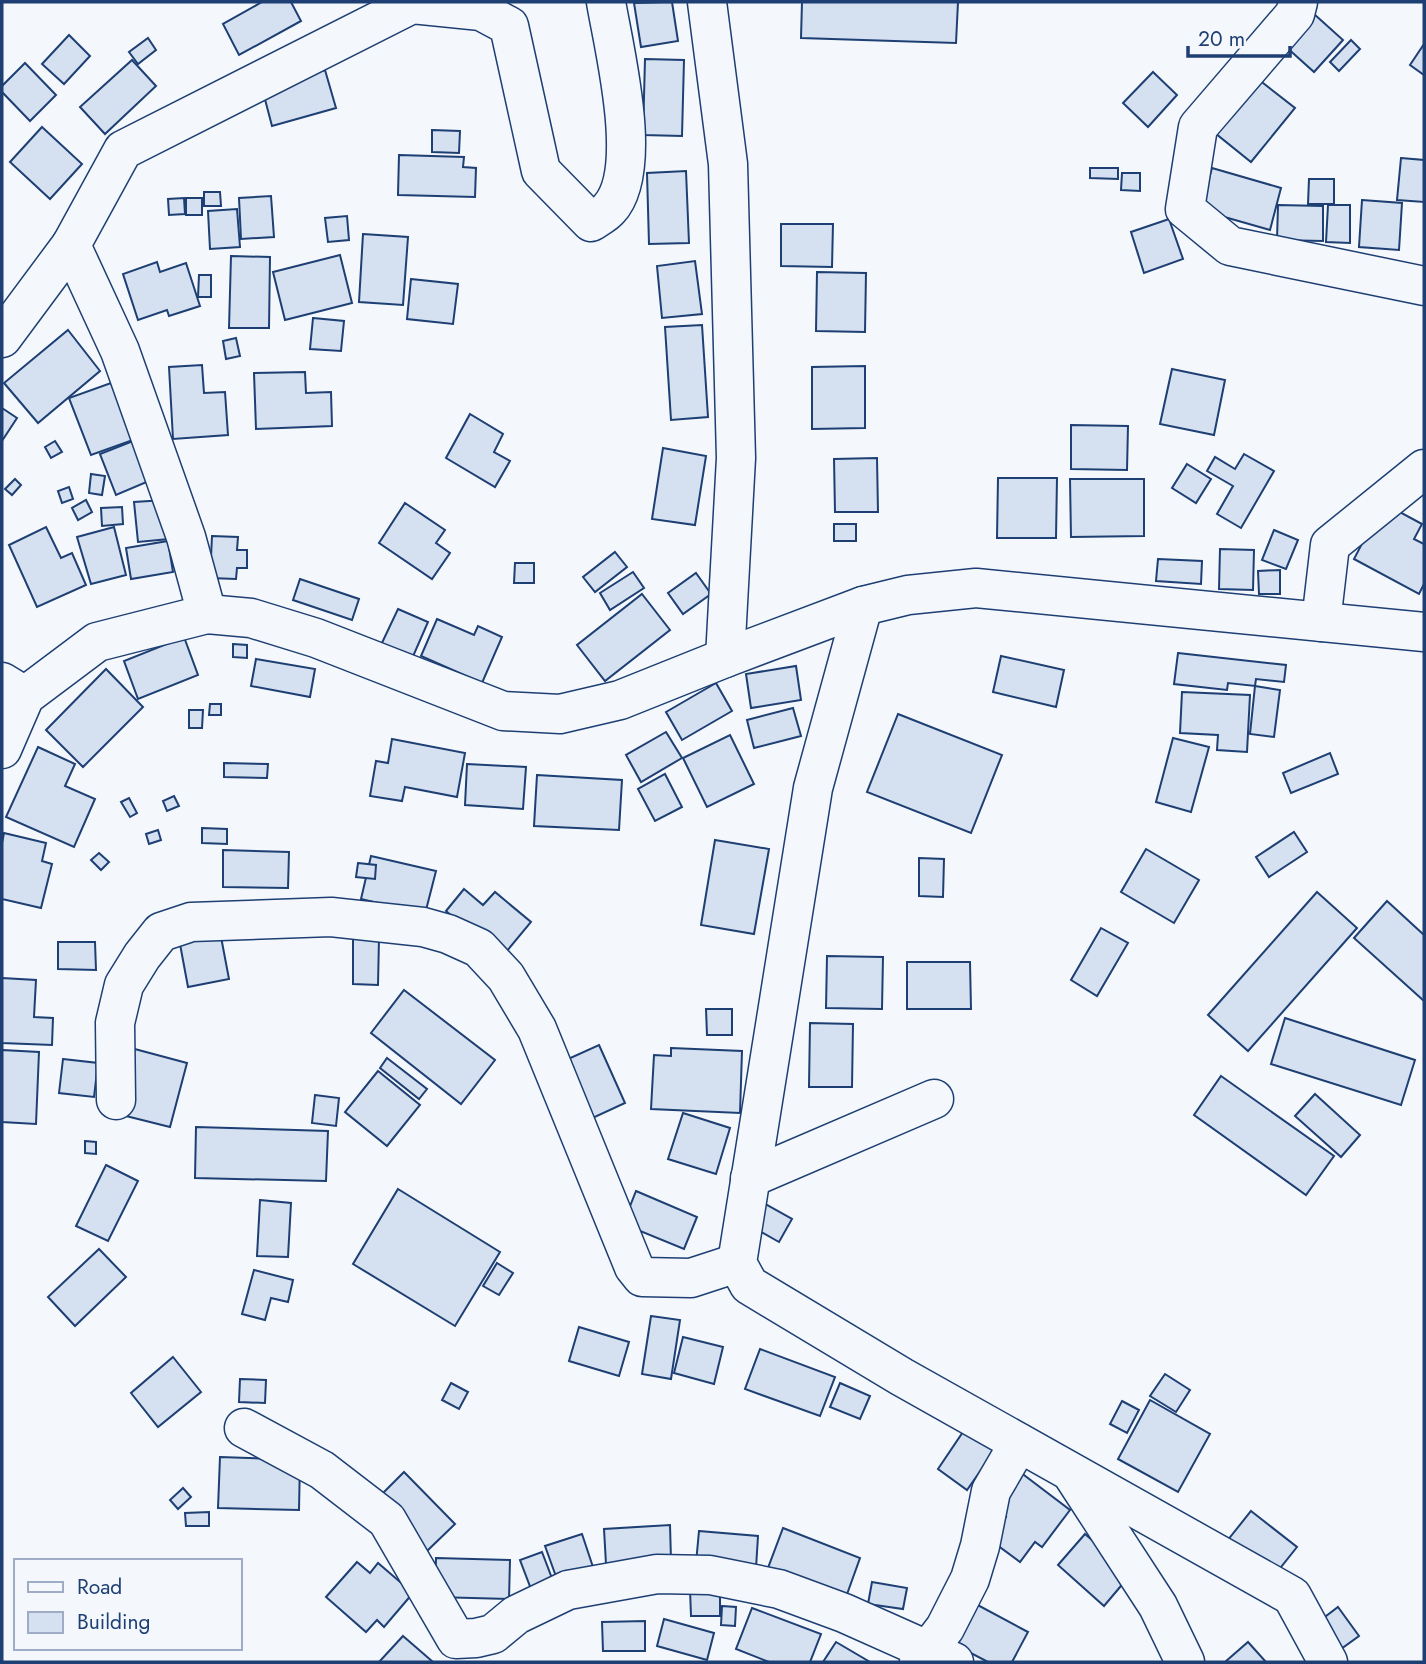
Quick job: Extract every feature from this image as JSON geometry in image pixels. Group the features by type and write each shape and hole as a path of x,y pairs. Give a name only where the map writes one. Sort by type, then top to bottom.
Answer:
{"main road":[{"path":"2,338 71,245 123,150 412,4 481,11 509,26 541,172 592,222 610,208 623,183 627,124 606,2"},
{"path":"707,2 728,164 736,430 725,658"},
{"path":"1298,2 1295,14 1198,127 1185,209 1230,246 1424,286"},
{"path":"71,245 120,351 186,537 207,614"},
{"path":"1321,622 1330,545 1424,469"},
{"path":"2,749 14,689 97,642 207,614 251,618 316,638 503,711 560,714 620,700 863,606 908,594 976,589 1424,632"},
{"path":"863,606 813,788 737,1263 749,1285 902,1377 1292,1596 1328,1662"},
{"path":"116,1100 115,1023 124,985 161,932 191,922 331,917 424,926 479,948 506,977 537,1028 634,1266 642,1276 691,1278 737,1263"},
{"path":"750,1178 934,1099"},
{"path":"244,1428 322,1471 387,1520 456,1639 493,1634 516,1615 568,1590 657,1574 710,1575 779,1589 844,1613 933,1659 945,1628 970,1579 991,1492 1019,1443"},
{"path":"1071,1472 1158,1606 1185,1662"}],"building":[{"path":"262,2 291,2 301,21 239,55 223,24"},
{"path":"672,2 678,41 641,47 634,3"},
{"path":"802,2 958,2 956,43 801,38"},
{"path":"1304,5 1343,40 1314,72 1275,37"},
{"path":"69,35 90,56 64,84 42,64"},
{"path":"148,38 156,50 138,64 129,52"},
{"path":"1351,40 1360,49 1339,71 1330,62"},
{"path":"1424,44 1424,75 1410,65"},
{"path":"645,59 684,60 682,136 643,135"},
{"path":"132,60 156,86 105,134 80,107"},
{"path":"25,63 56,95 30,121 2,92 2,86"},
{"path":"325,70 336,108 272,126 262,88"},
{"path":"1153,72 1177,95 1148,127 1123,103"},
{"path":"1258,79 1295,108 1251,162 1215,133"},
{"path":"42,127 82,164 50,199 10,162"},
{"path":"432,130 460,131 459,153 432,152"},
{"path":"399,155 464,157 463,167 476,168 475,197 398,195"},
{"path":"1401,158 1424,160 1424,202 1397,200"},
{"path":"1090,168 1118,168 1118,179 1090,178"},
{"path":"1212,168 1281,188 1270,230 1200,210"},
{"path":"686,171 689,243 649,244 647,173"},
{"path":"1122,173 1140,173 1140,191 1121,190"},
{"path":"1309,179 1334,179 1334,204 1308,204"},
{"path":"204,192 220,192 221,206 204,206"},
{"path":"271,196 274,237 241,239 239,198"},
{"path":"184,198 185,214 169,215 168,199"},
{"path":"186,198 202,198 202,215 186,215"},
{"path":"1362,200 1402,203 1399,250 1359,247"},
{"path":"1278,205 1323,206 1323,241 1277,240"},
{"path":"1328,205 1350,205 1350,243 1326,242"},
{"path":"237,209 240,247 210,249 208,211"},
{"path":"347,216 349,240 328,242 325,218"},
{"path":"1169,219 1183,259 1144,273 1131,232"},
{"path":"781,224 833,224 832,267 781,266"},
{"path":"363,234 408,237 403,305 359,302"},
{"path":"340,255 352,303 285,320 273,272"},
{"path":"231,256 270,257 269,328 229,328"},
{"path":"695,261 702,314 662,318 657,266"},
{"path":"157,262 160,272 186,263 200,306 169,316 167,310 138,320 123,274"},
{"path":"817,272 866,273 865,332 816,331"},
{"path":"199,275 211,275 211,297 198,297"},
{"path":"411,279 458,284 453,324 407,319"},
{"path":"313,318 344,321 341,351 310,349"},
{"path":"702,325 708,417 671,420 665,327"},
{"path":"68,330 100,371 38,423 4,383"},
{"path":"236,338 240,356 226,359 223,341"},
{"path":"202,365 204,393 225,392 228,435 173,439 169,367"},
{"path":"865,366 865,428 812,429 812,367"},
{"path":"1172,369 1225,380 1214,435 1160,424"},
{"path":"305,372 306,393 331,392 332,426 256,429 254,373"},
{"path":"111,383 133,440 91,455 69,398"},
{"path":"2,408 17,418 2,441"},
{"path":"470,414 503,434 494,452 510,461 495,487 446,458"},
{"path":"1071,425 1128,426 1127,470 1071,469"},
{"path":"55,441 62,452 51,458 45,447"},
{"path":"133,441 149,481 116,495 100,454"},
{"path":"663,448 706,456 695,525 652,519"},
{"path":"1244,454 1274,471 1241,528 1217,514 1233,486 1207,471 1215,457 1235,469"},
{"path":"877,458 878,512 835,512 834,459"},
{"path":"1187,464 1211,479 1196,503 1172,488"},
{"path":"91,474 105,476 102,495 89,493"},
{"path":"998,478 1057,478 1056,538 997,538"},
{"path":"15,479 21,485 12,495 5,489"},
{"path":"1070,479 1144,479 1144,536 1071,537"},
{"path":"69,487 73,499 62,503 58,491"},
{"path":"86,500 92,512 78,520 72,508"},
{"path":"165,500 169,539 138,542 134,502"},
{"path":"405,503 445,530 436,543 450,553 432,579 379,543"},
{"path":"1383,503 1422,524 1414,539 1424,544 1424,584 1419,594 1354,559"},
{"path":"122,507 123,524 102,526 101,508"},
{"path":"834,524 856,524 856,541 834,541"},
{"path":"46,527 61,558 72,553 86,585 37,607 9,545"},
{"path":"114,527 126,575 91,584 77,537"},
{"path":"1274,530 1298,540 1286,569 1262,560"},
{"path":"212,536 238,537 237,550 247,550 247,568 237,568 236,579 210,578"},
{"path":"168,541 173,572 131,579 126,548"},
{"path":"1220,549 1254,550 1253,590 1219,589"},
{"path":"615,552 627,567 595,592 583,577"},
{"path":"1158,559 1202,561 1201,584 1156,581"},
{"path":"515,563 534,563 534,583 514,583"},
{"path":"1280,570 1280,594 1259,594 1258,571"},
{"path":"633,572 644,588 610,610 600,593"},
{"path":"696,573 711,594 683,614 668,593"},
{"path":"300,579 359,599 352,620 293,600"},
{"path":"642,594 670,630 605,681 577,645"},
{"path":"398,609 428,622 411,661 380,647"},
{"path":"437,619 474,635 478,626 502,637 482,683 421,656"},
{"path":"184,637 198,675 138,699 124,661"},
{"path":"233,644 247,645 247,658 233,657"},
{"path":"1178,653 1286,665 1284,682 1256,679 1255,686 1228,683 1227,690 1174,684"},
{"path":"1001,656 1064,670 1056,707 993,692"},
{"path":"256,659 315,669 310,697 251,686"},
{"path":"796,666 801,700 751,708 746,674"},
{"path":"106,669 143,707 83,767 46,730"},
{"path":"716,683 732,711 682,740 666,712"},
{"path":"1255,686 1280,690 1274,737 1250,734"},
{"path":"1182,692 1250,695 1247,752 1217,750 1218,735 1180,733"},
{"path":"210,704 221,704 221,715 209,715"},
{"path":"793,708 801,736 754,748 747,720"},
{"path":"189,710 203,710 202,728 189,728"},
{"path":"898,714 1002,755 971,833 867,792"},
{"path":"666,732 682,758 641,782 626,755"},
{"path":"730,735 754,784 707,807 683,758"},
{"path":"1173,738 1209,747 1191,812 1156,802"},
{"path":"392,739 465,753 457,797 405,787 402,801 370,796 376,761 388,763"},
{"path":"38,747 75,764 65,786 95,799 74,847 6,817"},
{"path":"1330,753 1338,774 1291,793 1283,773"},
{"path":"224,763 268,764 267,778 224,777"},
{"path":"467,764 526,767 523,809 465,805"},
{"path":"665,774 682,807 655,821 638,789"},
{"path":"537,775 622,780 619,830 534,826"},
{"path":"174,796 179,806 167,811 163,801"},
{"path":"129,798 137,813 130,817 121,802"},
{"path":"202,828 227,829 227,844 202,843"},
{"path":"158,830 161,840 149,844 146,834"},
{"path":"1294,832 1307,852 1269,877 1256,857"},
{"path":"4,833 46,843 42,861 52,864 41,908 2,899"},
{"path":"715,840 769,849 754,934 701,925"},
{"path":"1146,849 1199,880 1174,923 1121,892"},
{"path":"223,850 289,852 288,888 223,887"},
{"path":"99,853 109,862 101,870 91,860"},
{"path":"371,856 436,871 425,914 361,899"},
{"path":"919,858 944,859 943,897 919,896"},
{"path":"358,863 376,865 375,879 356,877"},
{"path":"464,889 483,905 495,892 531,922 501,958 446,911"},
{"path":"1317,892 1357,928 1248,1051 1208,1015"},
{"path":"1387,901 1424,935 1424,1001 1354,938"},
{"path":"218,921 229,979 188,987 177,928"},
{"path":"1101,928 1128,943 1097,996 1071,980"},
{"path":"353,938 379,938 378,985 353,984"},
{"path":"58,942 95,942 96,970 58,969"},
{"path":"827,956 883,957 882,1009 826,1008"},
{"path":"907,962 970,962 971,1009 907,1009"},
{"path":"2,978 36,980 34,1017 53,1018 52,1045 2,1043"},
{"path":"404,990 495,1060 461,1104 371,1033"},
{"path":"706,1009 732,1009 732,1035 707,1035"},
{"path":"1285,1018 1415,1060 1401,1105 1271,1064"},
{"path":"810,1023 853,1024 852,1087 809,1087"},
{"path":"599,1045 625,1103 584,1122 557,1064"},
{"path":"131,1048 187,1063 170,1127 114,1113"},
{"path":"671,1048 742,1051 740,1113 651,1109 654,1055 671,1056"},
{"path":"2,1050 39,1052 36,1124 2,1122"},
{"path":"387,1058 427,1089 419,1099 380,1068"},
{"path":"63,1059 98,1063 94,1097 59,1093"},
{"path":"378,1071 420,1105 387,1146 345,1112"},
{"path":"1221,1076 1334,1156 1306,1195 1194,1115"},
{"path":"1315,1094 1360,1135 1341,1157 1295,1116"},
{"path":"315,1095 339,1098 336,1126 312,1123"},
{"path":"683,1113 730,1128 716,1174 668,1159"},
{"path":"196,1127 328,1131 326,1181 195,1178"},
{"path":"85,1141 96,1142 96,1154 85,1153"},
{"path":"106,1165 138,1181 108,1241 76,1226"},
{"path":"398,1189 500,1252 455,1326 353,1264"},
{"path":"636,1191 697,1217 684,1249 623,1224"},
{"path":"260,1200 291,1203 288,1257 257,1256"},
{"path":"760,1201 792,1219 779,1242 747,1224"},
{"path":"99,1249 126,1277 75,1326 48,1297"},
{"path":"497,1263 513,1273 499,1295 483,1286"},
{"path":"254,1270 293,1280 288,1302 271,1298 265,1320 242,1314"},
{"path":"651,1316 680,1320 671,1379 642,1374"},
{"path":"579,1327 629,1342 619,1376 569,1361"},
{"path":"683,1337 723,1347 714,1384 674,1373"},
{"path":"760,1349 835,1377 820,1416 745,1389"},
{"path":"173,1357 201,1392 158,1427 131,1393"},
{"path":"1165,1374 1190,1390 1176,1412 1150,1396"},
{"path":"240,1379 266,1380 265,1403 239,1402"},
{"path":"451,1383 468,1392 459,1409 442,1400"},
{"path":"840,1383 870,1396 860,1419 830,1407"},
{"path":"1150,1400 1210,1434 1178,1492 1118,1459"},
{"path":"1122,1401 1139,1410 1127,1433 1110,1424"},
{"path":"965,1429 995,1450 967,1490 938,1469"},
{"path":"220,1457 300,1460 299,1510 218,1508"},
{"path":"404,1472 455,1524 427,1551 377,1499"},
{"path":"1020,1472 1070,1510 1042,1547 1035,1542 1020,1562 989,1539 1006,1517 994,1508"},
{"path":"183,1488 191,1497 178,1509 170,1500"},
{"path":"1251,1511 1297,1547 1273,1577 1227,1541"},
{"path":"209,1512 209,1526 186,1526 185,1513"},
{"path":"670,1525 671,1560 606,1564 604,1529"},
{"path":"783,1528 860,1558 846,1597 768,1568"},
{"path":"699,1531 758,1536 756,1568 696,1563"},
{"path":"582,1534 594,1570 558,1582 545,1546"},
{"path":"1085,1534 1131,1574 1104,1606 1058,1565"},
{"path":"542,1552 553,1581 531,1589 520,1560"},
{"path":"436,1558 510,1560 509,1599 435,1597"},
{"path":"357,1562 370,1573 378,1563 413,1593 384,1627 377,1620 366,1632 326,1597"},
{"path":"872,1582 907,1588 903,1609 868,1604"},
{"path":"720,1588 720,1616 691,1616 690,1589"},
{"path":"959,1595 1028,1632 1012,1662 988,1662 938,1636"},
{"path":"722,1606 736,1607 735,1626 721,1625"},
{"path":"1338,1607 1359,1636 1334,1654 1313,1626"},
{"path":"752,1608 821,1634 810,1662 769,1662 736,1649"},
{"path":"664,1619 714,1633 707,1660 657,1646"},
{"path":"645,1621 645,1651 603,1651 602,1622"},
{"path":"403,1636 433,1662 379,1662"},
{"path":"836,1642 870,1662 823,1662"},
{"path":"1248,1642 1266,1662 1225,1662"}]}
